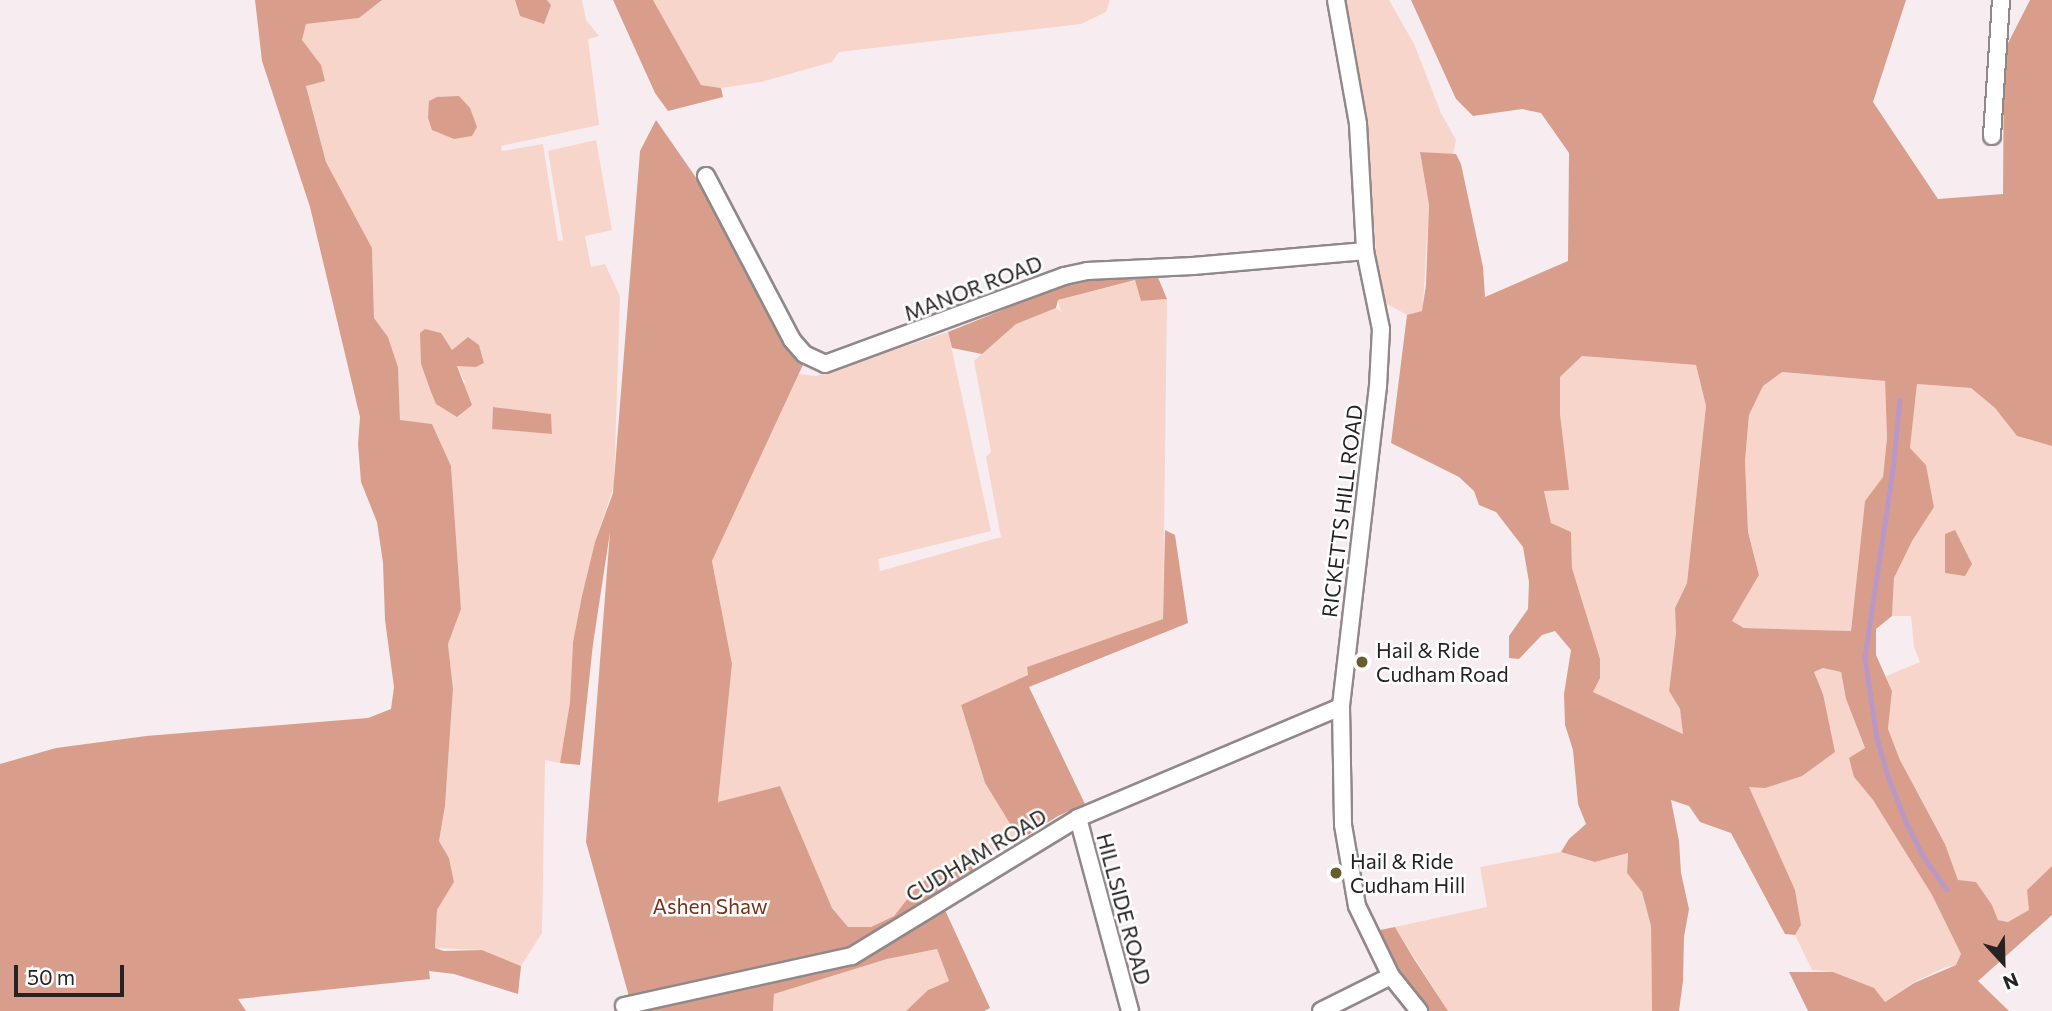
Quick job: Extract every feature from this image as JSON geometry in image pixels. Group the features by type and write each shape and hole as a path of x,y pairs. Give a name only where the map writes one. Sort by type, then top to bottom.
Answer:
{"street":[{"name":"RICKETTS HILL ROAD","path":"1336,0 1358,124 1365,251 1381,329 1341,707 1343,825 1357,906 1391,976 1419,1011"},
{"path":"1992,136 2001,0"},
{"name":"MANOR ROAD","path":"706,176 792,340 804,354 825,364 1076,274 1365,251"},
{"name":"CUDHAM ROAD","path":"624,1006 852,956 1078,818 1341,707"},
{"name":"HILLSIDE ROAD","path":"1078,818 1130,1011"},
{"path":"1321,1011 1391,976"}],"shaded area":[{"path":"382,0 515,0 520,16 551,6 547,0 582,0 586,20 599,36 588,39 599,125 501,146 502,151 543,144 558,241 563,240 548,151 596,140 612,230 585,236 591,267 605,264 620,296 614,486 595,542 573,642 570,702 560,763 545,760 542,933 521,966 482,950 435,948 437,910 454,882 449,858 439,841 445,806 453,689 448,644 461,609 451,466 432,424 400,421 398,367 388,337 374,318 372,248 326,162 306,85 324,81 302,40 306,24 359,18","holes":["468,337 479,345 484,363 476,367 457,365 465,382 436,404 421,364 452,350","493,407 551,414 552,434 492,428"]},
{"path":"653,0 1110,0 1106,12 1081,24 839,52 832,62 761,82 721,88 701,85"},
{"path":"1343,0 1389,0 1414,44 1441,113 1456,140 1453,154 1420,152 1429,205 1423,306 1425,311 1407,315 1387,304 1379,288 1368,149 1356,60"},
{"path":"1136,280 1141,301 1167,299 1163,619 1027,667 1028,675 961,705 985,783 1020,840 970,864 947,866 919,884 894,916 871,927 848,927 832,908 780,786 718,803 732,664 712,561 799,374 816,376 948,332 991,531 878,559 880,571 1001,537 986,457 991,452 974,361 1016,323 1056,308 1061,312 1058,300"},
{"path":"1582,356 1696,365 1706,406 1687,583 1675,608 1676,633 1669,691 1680,709 1683,734 1593,692 1582,600 1572,568 1571,533 1551,523 1544,491 1568,490 1560,414 1560,377"},
{"path":"1781,372 1885,381 1887,438 1883,478 1865,501 1851,631 1744,628 1732,621 1759,575 1748,532 1745,461 1749,415 1763,386"},
{"path":"1917,384 1971,388 1995,408 2017,436 2052,446 2052,866 2027,890 2030,910 2009,922 1998,920 1992,905 1958,880 1945,844 1900,760 1888,729 1892,691 1886,676 1920,662 1914,647 1911,616 1892,616 1894,578 1911,541 1934,507 1926,465 1910,448"},
{"path":"1823,668 1841,672 1846,699 1865,749 1854,777 1873,800 1932,895 1961,954 1957,965 1946,967 1914,982 1885,1002 1833,972 1812,970 1795,935 1801,925 1748,786 1765,788 1823,694 1814,672"},
{"path":"1561,852 1595,862 1628,853 1627,873 1642,892 1651,926 1652,1011 1448,1011 1395,927 1487,907 1480,867"},
{"path":"937,949 949,981 928,990 906,1011 773,1011 774,994 887,959"}],"green space":[{"path":"255,0 382,0 359,18 306,24 302,40 321,65 325,81 306,86 326,162 372,248 374,318 388,337 398,367 400,420 432,424 451,466 461,609 448,644 453,689 445,806 439,841 449,858 454,882 437,910 435,948 444,951 482,950 521,966 518,994 454,974 429,971 430,979 238,999 246,1011 0,1011 0,764 56,748 146,736 368,718 391,709 394,687 385,620 383,563 377,522 361,482 358,444 360,417 310,207 262,61"},
{"path":"515,0 547,0 551,5 544,24 520,16"},
{"path":"613,0 653,0 701,85 721,88 723,97 668,111 655,93"},
{"path":"1411,0 1906,0 1873,102 1938,199 2003,194 2004,51 2030,0 2052,0 2052,446 2017,436 1995,408 1971,388 1917,384 1910,448 1926,465 1934,507 1912,541 1894,578 1892,616 1876,629 1876,655 1892,691 1888,729 1900,760 1945,844 1958,880 1976,882 1992,905 1998,920 2008,922 2029,910 2027,890 2052,866 2052,915 1978,981 2009,1011 1808,1011 1789,972 1833,972 1874,988 1885,1002 1914,983 1956,965 1961,954 1932,895 1873,800 1854,777 1849,758 1865,748 1846,699 1841,672 1823,668 1814,672 1823,694 1835,752 1802,776 1765,788 1749,787 1795,890 1801,925 1795,935 1785,934 1731,833 1700,822 1689,806 1671,800 1689,909 1684,937 1683,981 1679,1011 1652,1011 1651,926 1642,892 1627,873 1628,853 1595,862 1561,852 1569,839 1586,824 1578,804 1573,750 1565,725 1564,694 1571,650 1555,631 1542,635 1519,659 1509,658 1509,636 1528,609 1529,582 1523,547 1496,512 1479,505 1474,491 1459,477 1391,443 1407,315 1422,311 1426,285 1429,205 1420,152 1456,154 1461,164 1483,267 1485,297 1568,261 1569,153 1541,113 1522,109 1473,116 1456,99","holes":["1582,356 1696,365 1706,406 1687,583 1675,608 1676,633 1669,691 1680,709 1683,734 1593,692 1600,678 1600,659 1572,568 1571,532 1551,523 1544,491 1569,490 1560,414 1560,377","1782,372 1885,381 1887,438 1883,477 1865,501 1851,631 1744,628 1732,621 1759,575 1748,532 1745,461 1749,415 1763,386"]},
{"path":"459,96 470,108 477,127 472,136 454,139 432,130 428,118 429,101 437,97"},
{"name":"Ashen Shaw","path":"656,120 697,179 808,354 712,561 732,664 718,802 780,786 832,908 848,927 871,927 894,916 919,884 947,866 970,864 974,871 852,945 836,950 842,964 856,960 945,910 990,1008 984,1011 906,1011 928,990 949,981 937,949 887,959 774,994 773,1011 633,1011 586,842 610,532 593,644 580,765 560,763 570,702 573,642 582,596 595,542 613,493 640,151"},
{"path":"1157,275 1167,299 1141,301 1135,280 1058,300 1056,308 1016,324 982,354 952,348 948,332 1072,282"},
{"path":"425,329 441,333 452,350 468,337 479,345 484,363 476,367 457,366 472,405 457,417 436,404 431,392 421,364 420,333"},
{"path":"493,407 551,414 552,434 492,429"},
{"path":"1165,530 1175,535 1188,623 1029,687 1085,804 1058,816 1020,840 985,783 961,705 1028,675 1027,667 1163,619"},
{"path":"1955,530 1972,564 1965,576 1945,573 1945,534"},
{"path":"1395,927 1448,1011 1426,1011 1375,931"}],"waterway":[{"path":"1900,400 1893,470 1865,658 1877,738 1888,776 1906,822 1924,857 1946,889"}],"place":[{"name":"Hail & Ride Cudham Road","path":"1362,662"},
{"name":"Hail & Ride Cudham Hill","path":"1336,873"}]}
